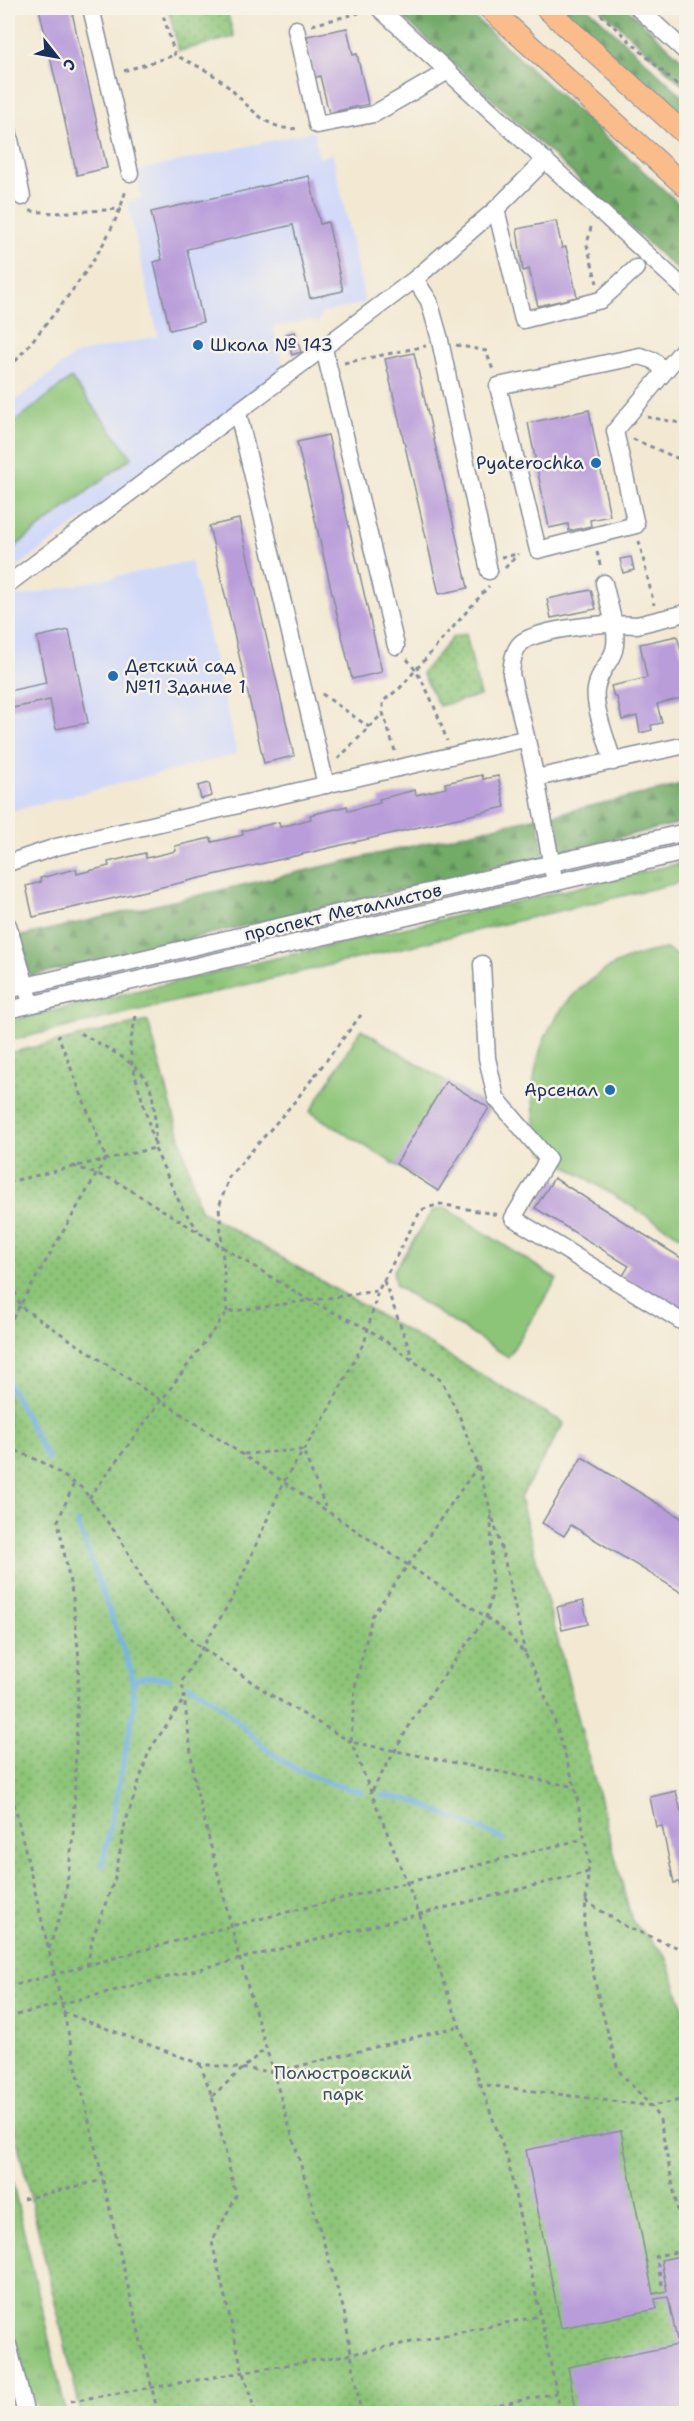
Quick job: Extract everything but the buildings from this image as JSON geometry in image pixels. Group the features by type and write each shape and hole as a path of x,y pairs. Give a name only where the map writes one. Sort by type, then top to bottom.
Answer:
{"main road":[{"path":"489,8 687,187"},
{"path":"546,8 687,135"}],"street":[{"path":"91,8 130,172"},
{"path":"379,8 687,290"},
{"path":"638,8 687,52"},
{"path":"296,29 317,125 374,114 448,70"},
{"path":"8,130 24,204"},
{"path":"8,584 415,279 496,209 545,160"},
{"path":"496,209 523,320 601,300 636,268"},
{"path":"415,279 429,301 440,343 491,572"},
{"path":"664,370 653,360 640,356 498,386 538,550 636,525 615,431 664,370 687,346"},
{"path":"324,349 396,646"},
{"path":"238,413 324,779"},
{"path":"604,583 617,641 615,653 596,688 596,700 613,762"},
{"path":"555,882 536,778 524,739 510,674 513,657 520,644 533,636 599,624 637,625 687,613"},
{"path":"8,863 56,848 324,779 399,768 524,739"},
{"path":"536,778 687,745"},
{"name":"проспект Металлистов","path":"8,990 687,832"},
{"name":"проспект Металлистов","path":"8,1010 687,852"},
{"path":"8,925 31,1004"},
{"path":"482,964 488,1058 496,1098 548,1159 513,1218 687,1324"},
{"path":"8,2345 26,2414"}],"path":[{"path":"161,8 175,55 216,77 269,123 288,130 317,125"},
{"path":"594,8 687,93"},
{"path":"296,29 359,13"},
{"path":"108,76 175,55"},
{"path":"9,369 77,284 121,209 55,213 24,204"},
{"path":"591,227 587,245 601,300"},
{"path":"328,367 440,343 486,351 498,386"},
{"path":"8,358 9,369"},
{"path":"627,414 687,424"},
{"path":"615,431 687,462"},
{"path":"636,525 658,620"},
{"path":"594,536 604,583"},
{"path":"399,768 383,713 382,701 400,688 416,670 491,572 518,554 538,550"},
{"path":"491,572 518,554"},
{"path":"396,646 416,670 436,711 452,756"},
{"path":"301,679 369,727"},
{"path":"324,779 383,713"},
{"path":"89,1498 227,1312 220,1244 219,1207 230,1177 296,1100 361,1015"},
{"path":"136,1016 130,1044 132,1064 155,1148 181,1206 200,1232"},
{"path":"77,1030 132,1064 150,1085 154,1107 155,1148"},
{"path":"8,1326 106,1158 58,1035"},
{"path":"8,1182 155,1148"},
{"path":"74,1166 98,1173 220,1244 310,1301 368,1329 442,1381 461,1420 478,1466 526,1655"},
{"path":"361,2414 344,2311 240,1960 195,1784 182,1681 233,1597 284,1481 326,1415 365,1340 378,1291 421,1210 440,1204 513,1218"},
{"path":"8,1275 21,1307 486,1617 507,1633 526,1655 539,1680 575,1787 589,1862 584,1926 598,1996 618,2070 651,2106 660,2120 686,2252 656,2256 662,2285"},
{"path":"384,1281 413,1361"},
{"path":"227,1312 378,1291"},
{"path":"8,1308 21,1307"},
{"path":"8,1447 44,1463 74,1483 89,1498 121,1540 150,1593 201,1647 274,1697 351,1742 575,1787"},
{"path":"242,1454 303,1450"},
{"path":"303,1450 325,1508"},
{"path":"478,1466 372,1616 356,1687 351,1742 419,1913 460,2026 478,2084 508,2161 561,2414"},
{"path":"48,1951 65,1900 73,1836 79,1659 73,1598 58,1521 74,1483"},
{"path":"372,1791 393,1751 486,1617 492,1594 490,1510"},
{"path":"87,1966 93,1937 115,1878 125,1824 149,1751 183,1701"},
{"path":"8,1777 158,2414"},
{"path":"8,1987 231,1926 583,1839"},
{"path":"8,2017 588,1872"},
{"path":"585,1901 627,1927 687,1951"},
{"path":"63,2012 200,2064 275,2072 460,2026"},
{"path":"212,2096 267,2046"},
{"path":"200,2064 212,2096 236,2196 212,2242 243,2373 256,2414"},
{"path":"478,2084 651,2106 687,2099"},
{"path":"23,2199 103,2180"},
{"path":"71,2402 352,2354 540,2316"},
{"path":"456,2414 556,2393"}],"shaded area":[{"name":"Школа № 143","path":"314,131 319,158 333,154 365,303 322,313 318,323 309,320 273,327 285,370 8,574 8,406 76,354 158,336 127,202 141,198 136,171"},
{"name":"Детский сад №11 Здание 1","path":"191,561 237,754 8,812 8,599"}],"green space":[{"path":"168,8 226,8 234,37 179,51"},
{"path":"393,8 464,8 686,210 686,278"},
{"path":"562,8 588,8 686,99 686,121"},
{"path":"600,8 626,8 686,63 686,88"},
{"path":"71,378 132,457 8,552 8,427"},
{"path":"466,634 480,696 439,706 422,673 453,637"},
{"path":"686,784 686,822 557,852 552,815"},
{"path":"538,817 544,856 30,976 17,937"},
{"path":"686,862 686,881 8,1041 8,1021"},
{"name":"Арсенал","path":"666,949 686,961 686,1240 543,1152 534,1117 534,1082 541,1050 554,1020 574,994 600,973 631,958"},
{"name":"Полюстровский парк","path":"148,1021 200,1210 564,1423 520,1498 632,1921 666,1956 686,2016 686,2413 81,2413 8,2102 8,1053"},
{"path":"361,1029 489,1108 438,1191 310,1112"},
{"path":"446,1208 557,1279 508,1357 396,1286 393,1272 433,1210"},
{"path":"8,2163 66,2413 40,2413 26,2381 8,2302"}],"waterway":[{"path":"8,1382 48,1459"},
{"path":"77,1522 132,1673 134,1709 102,1866"},
{"path":"133,1681 147,1677 170,1679"},
{"path":"188,1685 212,1698 262,1745 283,1761 315,1777 361,1792"},
{"path":"381,1795 411,1800 504,1839"}],"place":[{"name":"Школа № 143","path":"198,345"},
{"name":"Pyaterochka","path":"596,463"},
{"name":"Детский сад №11 Здание 1","path":"113,676"},
{"name":"Арсенал","path":"610,1090"}]}
